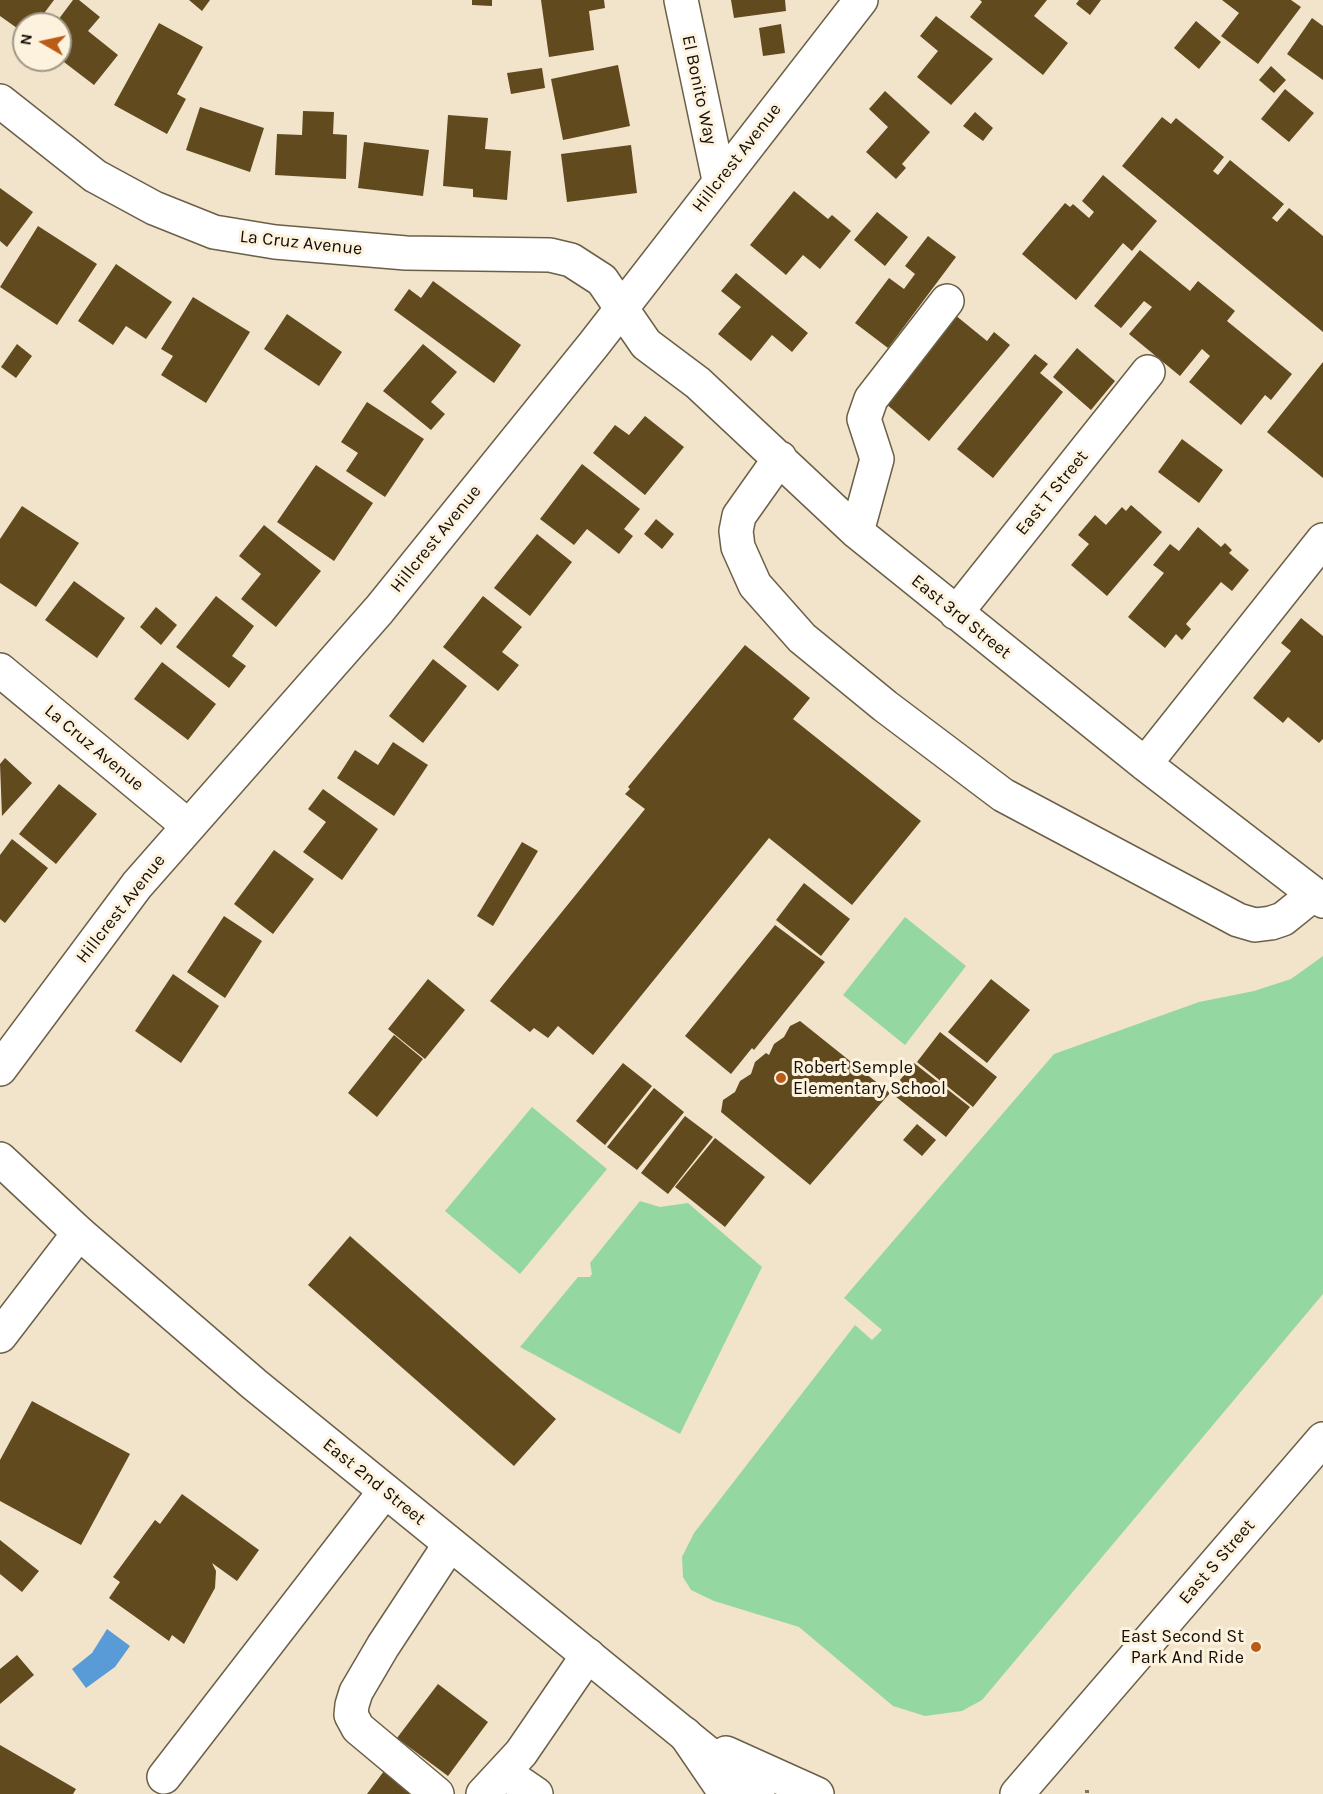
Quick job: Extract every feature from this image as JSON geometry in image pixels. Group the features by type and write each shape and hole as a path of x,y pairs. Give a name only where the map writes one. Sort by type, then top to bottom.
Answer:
{"main road":[{"name":"El Bonito Way","path":"681,0 719,180"},
{"name":"Hillcrest Avenue","path":"0,1069 137,885 187,825 379,610 622,307 861,0"},
{"name":"La Cruz Avenue","path":"0,101 95,176 154,208 214,232 275,242 406,253 550,255 571,260 602,280 622,307"},
{"path":"857,532 877,459 864,419 871,399 947,301"},
{"name":"East 3rd Street","path":"622,307 646,344 698,382 857,532 1145,764 1318,897"},
{"name":"East T Street","path":"956,614 1148,372"},
{"path":"780,458 739,516 736,531 738,547 755,585 802,638 857,683 1003,795 1221,912 1255,925 1271,923 1283,919 1318,897"},
{"path":"1145,764 1323,540"},
{"name":"La Cruz Avenue","path":"0,670 187,825"},
{"name":"East 2nd Street","path":"0,1159 79,1233 384,1491 758,1794"},
{"path":"0,1336 79,1233"},
{"name":"East S Street","path":"1017,1794 1323,1438"},
{"path":"164,1777 384,1491"},
{"path":"437,1794 358,1728 351,1716 356,1692 383,1646 450,1544"},
{"path":"536,1794 493,1783 521,1753 588,1656"},
{"path":"685,1734 726,1794"},
{"path":"685,1734 817,1794"}],"green space":[{"path":"905,917 966,966 905,1045 843,995"},
{"path":"1323,956 1323,1294 982,1700 962,1711 925,1716 893,1706 799,1627 714,1601 691,1590 683,1577 682,1557 694,1533 855,1325 872,1340 882,1330 844,1298 1054,1054 1199,1002 1254,991 1291,979"},
{"path":"532,1107 607,1169 520,1274 445,1211"},
{"path":"640,1201 660,1207 688,1203 762,1267 680,1434 520,1347 578,1277 590,1277 592,1274 590,1263"}],"water":[{"path":"107,1629 130,1646 115,1667 86,1688 72,1669 92,1653"}],"building":[{"path":"0,0 54,0 45,12 12,12 12,24 0,16"},
{"path":"73,0 79,0 100,17 88,31 118,55 94,85 72,68 72,12 64,12"},
{"path":"189,0 210,0 202,11"},
{"path":"472,0 492,0 492,6 472,5"},
{"path":"541,0 604,0 605,8 589,11 594,50 549,57"},
{"path":"731,0 785,0 786,11 734,18"},
{"path":"980,0 1047,0 1034,16 1068,43 1043,75 970,17 982,2"},
{"path":"1079,0 1101,0 1090,15 1076,4"},
{"path":"1222,0 1291,0 1301,7 1258,64 1221,36 1239,13"},
{"path":"936,16 993,59 951,105 917,77 938,51 920,36"},
{"path":"1312,18 1323,26 1323,80 1287,54"},
{"path":"1196,21 1221,42 1199,69 1174,48"},
{"path":"159,23 203,47 177,94 186,99 167,134 114,105"},
{"path":"781,24 785,53 763,56 759,28"},
{"path":"618,65 630,126 563,140 551,79"},
{"path":"1271,66 1286,80 1274,93 1259,80"},
{"path":"542,68 545,88 511,94 507,73"},
{"path":"1285,89 1314,113 1289,142 1261,119"},
{"path":"885,91 930,132 902,164 906,168 896,179 866,152 888,127 869,109"},
{"path":"200,107 264,128 250,172 186,150"},
{"path":"303,111 334,112 333,134 347,135 346,179 275,175 277,134 302,135"},
{"path":"975,112 993,128 983,141 963,126"},
{"path":"448,115 488,118 485,149 511,151 507,200 473,197 473,189 443,186"},
{"path":"1162,117 1171,124 1176,118 1224,157 1213,171 1218,175 1230,160 1284,204 1272,218 1277,222 1289,208 1323,236 1323,332 1122,166"},
{"path":"364,142 429,150 423,196 358,188"},
{"path":"631,145 637,193 567,202 561,154"},
{"path":"1103,175 1157,221 1132,251 1123,243 1076,300 1022,254 1065,203 1070,207 1073,204 1089,218 1094,212 1082,201"},
{"path":"0,188 33,212 7,247 0,241"},
{"path":"794,191 828,219 832,215 851,231 820,269 803,255 786,275 750,245"},
{"path":"877,212 908,237 885,266 854,240"},
{"path":"38,226 97,264 57,325 0,287"},
{"path":"928,236 956,257 888,348 855,323 889,278 904,289 915,274 905,266"},
{"path":"1140,250 1190,291 1198,281 1235,311 1227,321 1292,374 1271,400 1265,395 1241,425 1189,382 1210,356 1202,349 1180,376 1129,334 1152,307 1144,301 1121,328 1094,306"},
{"path":"116,264 172,302 146,339 126,326 113,345 78,321"},
{"path":"736,273 808,333 792,352 772,335 751,361 718,334 741,307 721,291"},
{"path":"433,281 521,345 494,383 394,310 409,289 421,298"},
{"path":"193,297 250,332 206,403 161,375 173,356 161,349"},
{"path":"949,310 987,341 994,332 1010,345 929,441 877,396"},
{"path":"287,314 342,352 319,386 264,349"},
{"path":"17,344 32,356 16,378 1,367"},
{"path":"423,344 457,372 431,402 445,414 431,430 383,391"},
{"path":"1077,348 1115,381 1091,410 1053,377"},
{"path":"1035,354 1048,364 1040,373 1063,392 993,478 957,449"},
{"path":"1323,362 1323,478 1267,432"},
{"path":"367,402 424,439 385,497 346,471 358,453 341,442"},
{"path":"645,416 684,447 645,495 593,453 615,425 629,435"},
{"path":"1182,439 1223,470 1199,503 1158,472"},
{"path":"582,464 640,509 624,529 633,536 619,554 587,529 574,545 540,519"},
{"path":"316,465 373,503 334,561 277,522"},
{"path":"1131,505 1162,532 1107,596 1071,565 1089,544 1078,535 1095,515 1106,525 1122,507 1126,511"},
{"path":"22,506 79,543 36,607 0,583 0,539"},
{"path":"656,519 674,534 662,549 644,534"},
{"path":"264,525 321,571 276,627 241,599 261,574 239,556"},
{"path":"1198,527 1221,547 1225,543 1232,550 1229,553 1249,570 1232,591 1221,582 1186,624 1191,629 1182,640 1176,634 1165,648 1128,617 1164,573 1153,565 1170,544 1179,551"},
{"path":"537,534 572,562 530,616 494,588"},
{"path":"74,581 125,618 97,658 45,620"},
{"path":"216,596 254,626 232,656 246,666 229,688 176,647"},
{"path":"483,596 522,627 502,652 519,665 498,691 443,647"},
{"path":"156,607 177,625 161,645 140,627"},
{"path":"1301,618 1323,636 1323,739 1319,743 1288,717 1283,723 1253,698 1291,651 1281,643"},
{"path":"745,645 810,698 793,719 921,821 852,905 769,838 593,1055 558,1026 548,1038 534,1028 530,1032 490,1001 645,809 625,794 630,789 628,787"},
{"path":"433,659 467,686 423,743 389,716"},
{"path":"162,662 216,704 188,740 134,699"},
{"path":"393,742 428,765 394,816 337,778 355,750 378,765"},
{"path":"5,758 32,783 2,816 0,764"},
{"path":"59,784 97,814 56,864 19,834"},
{"path":"323,789 378,829 342,880 303,852 326,822 308,809"},
{"path":"12,839 48,868 5,923 0,919 0,855"},
{"path":"522,842 538,851 493,926 477,916"},
{"path":"274,850 314,879 273,934 234,904"},
{"path":"804,883 850,919 821,956 776,920"},
{"path":"224,916 262,941 225,998 187,972"},
{"path":"775,925 825,962 754,1050 752,1048 731,1074 685,1036"},
{"path":"173,974 219,1006 181,1063 135,1031"},
{"path":"428,979 465,1010 425,1059 388,1029"},
{"path":"991,979 1030,1010 987,1063 948,1032"},
{"path":"800,1021 890,1093 810,1185 721,1112 723,1100 735,1092 740,1081 751,1074 755,1062 766,1053 769,1055 774,1044 784,1037 790,1026"},
{"path":"940,1032 997,1077 973,1107 917,1062"},
{"path":"394,1035 423,1059 377,1117 348,1093"},
{"path":"623,1063 652,1086 605,1145 576,1121"},
{"path":"914,1063 970,1107 946,1137 890,1092"},
{"path":"654,1088 684,1112 637,1170 607,1147"},
{"path":"685,1116 713,1137 668,1194 641,1173"},
{"path":"917,1124 936,1140 922,1156 903,1140"},
{"path":"715,1138 765,1177 725,1227 675,1187"},
{"path":"350,1236 556,1419 514,1466 308,1285"},
{"path":"32,1401 130,1454 81,1545 0,1501 0,1460"},
{"path":"182,1494 259,1550 237,1581 212,1563 216,1571 215,1588 184,1644 172,1635 169,1641 109,1598 120,1582 113,1577 155,1520 160,1524"},
{"path":"0,1540 39,1571 22,1592 0,1574"},
{"path":"17,1655 34,1675 0,1704 0,1669"},
{"path":"438,1684 488,1722 448,1776 397,1738"},
{"path":"0,1745 76,1789 73,1794 0,1794"},
{"path":"384,1771 416,1794 367,1794"}],"place":[{"name":"Robert Semple Elementary School","path":"781,1078"},
{"name":"East Second St Park And Ride","path":"1256,1647"}]}
